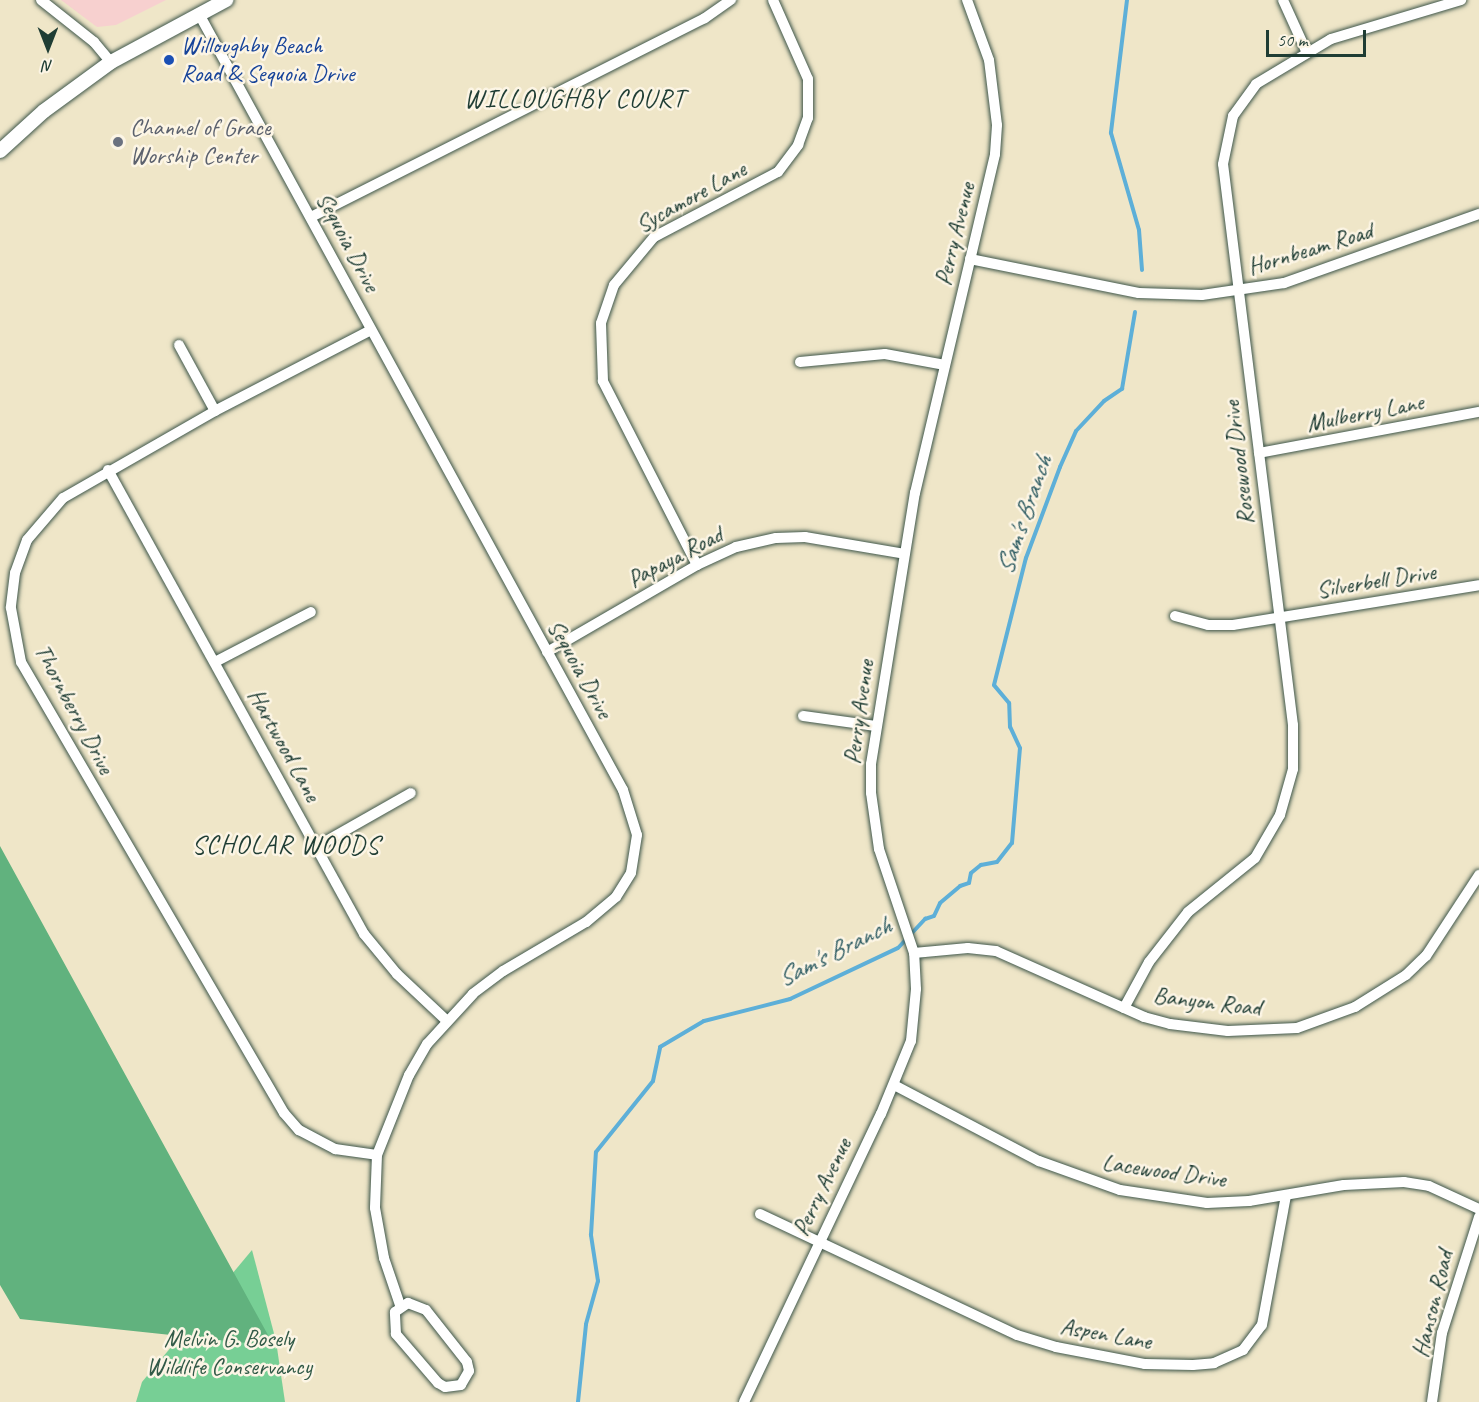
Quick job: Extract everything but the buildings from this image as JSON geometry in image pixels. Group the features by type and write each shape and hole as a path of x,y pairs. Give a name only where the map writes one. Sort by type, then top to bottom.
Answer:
{"street":[{"path":"40,0 94,42 111,62"},
{"path":"0,151 44,111 111,62 226,0"},
{"path":"311,217 705,18 731,0"},
{"name":"Sycamore Lane","path":"697,565 603,381 601,323 614,285 654,237 778,172 798,145 808,118 808,79 773,0"},
{"name":"Perry Avenue","path":"747,1401 894,1085 912,1041 916,990 914,953 879,849 874,821 871,764 905,554 945,365 986,201 997,125 989,60 967,0"},
{"path":"1283,0 1307,53"},
{"name":"Rosewood Drive","path":"1124,1008 1163,941 1188,912 1255,858 1280,815 1292,777 1294,744 1223,164 1228,132 1243,98 1256,84 1307,53 1347,34 1461,0"},
{"name":"Sequoia Drive","path":"199,14 547,652 634,817 637,835 631,873 606,908 503,971 447,1021 427,1044 409,1075 378,1155 378,1232 400,1305 394,1320 400,1340 438,1383 445,1387 461,1385 469,1371 467,1362 426,1310 415,1304 400,1305"},
{"name":"Hornbeam Road","path":"970,259 1139,293 1202,295 1284,283 1479,214"},
{"name":"Thornberry Drive","path":"370,330 108,470 50,509 23,548 11,608 21,662 284,1113 299,1130 335,1149 378,1155"},
{"path":"179,345 216,411"},
{"path":"800,362 885,354 945,365"},
{"name":"Mulberry Lane","path":"1259,453 1479,412"},
{"name":"Hartwood Lane","path":"108,470 370,943 447,1021"},
{"name":"Papaya Road","path":"547,652 697,565 736,547 776,538 828,540 905,554"},
{"name":"Silverbell Drive","path":"1175,616 1216,625 1279,618 1479,585"},
{"path":"215,662 311,612"},
{"path":"803,716 876,726"},
{"path":"316,847 411,793"},
{"name":"Banyon Road","path":"914,953 968,948 996,951 1124,1008 1170,1024 1228,1031 1262,1032 1330,1019 1406,975 1426,956 1479,875"},
{"name":"Lacewood Drive","path":"894,1085 1039,1161 1086,1181 1207,1203 1286,1196 1376,1181 1404,1182 1429,1186 1479,1209"},
{"name":"Aspen Lane","path":"760,1214 1026,1338 1145,1364 1214,1363 1243,1350 1262,1325 1286,1196"},
{"name":"Hanson Road","path":"1432,1402 1445,1324 1479,1217"}],"shaded area":[{"path":"61,0 166,0 116,25 97,27"}],"green space":[{"path":"0,846 274,1346 20,1319 0,1285"},
{"name":"Melvin G. Bosely Wildlife Conservancy","path":"252,1250 276,1341 285,1402 136,1402 142,1382"}],"waterway":[{"name":"Sam's Branch","path":"1127,0 1111,133 1139,230 1142,270"},
{"name":"Sam's Branch","path":"578,1402 586,1324 598,1281 591,1235 596,1152 653,1081 660,1047 704,1021 790,999 898,948 925,919 934,916 940,903 960,886 969,883 971,873 981,865 997,862 1012,843 1020,748 1010,727 1009,703 994,685 1026,558 1060,467 1076,431 1104,401 1122,389 1135,312"}],"place":[{"name":"Willoughby Beach Road & Sequoia Drive","path":"169,60"},
{"name":"Channel of Grace Worship Center","path":"118,142"}],"district":[{"name":"WILLOUGHBY COURT","path":"575,99"},
{"name":"SCHOLAR WOODS","path":"286,845"}]}
